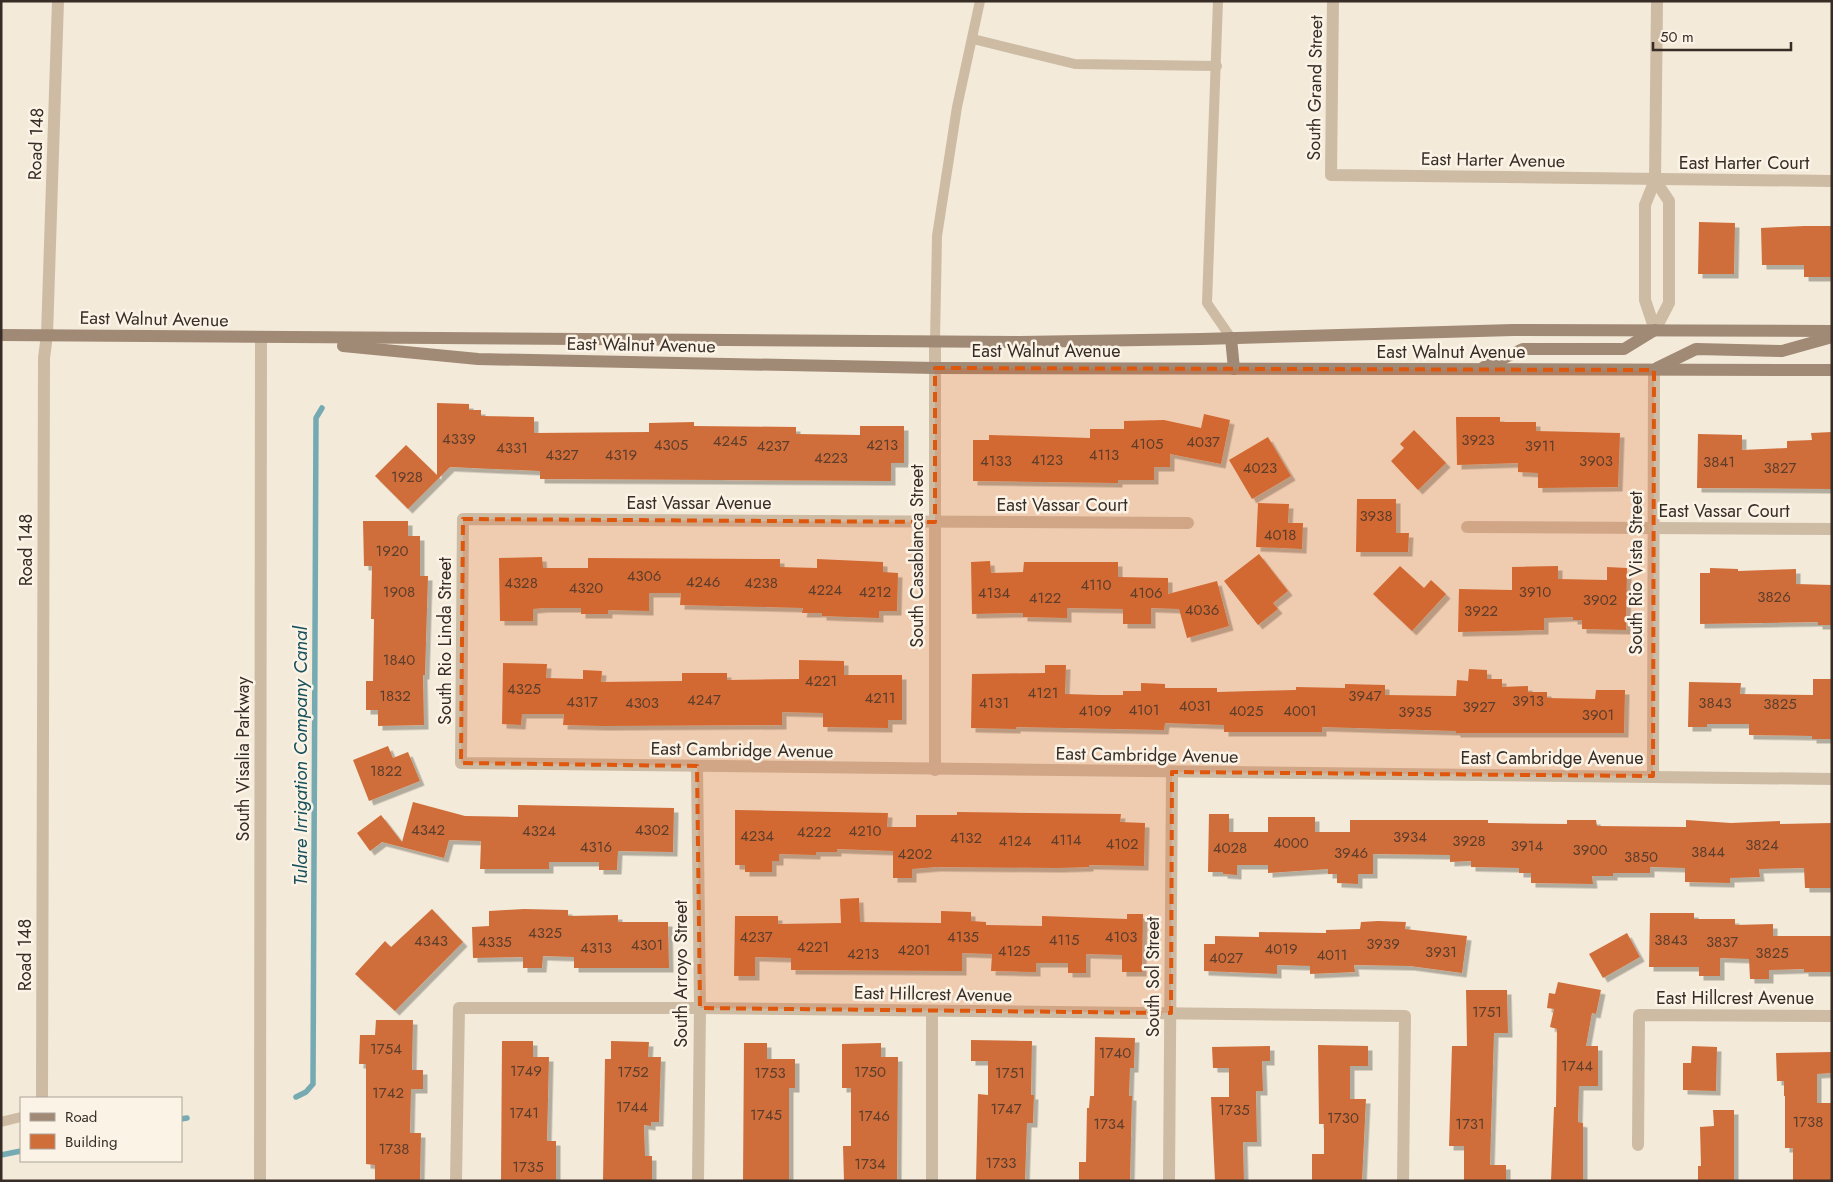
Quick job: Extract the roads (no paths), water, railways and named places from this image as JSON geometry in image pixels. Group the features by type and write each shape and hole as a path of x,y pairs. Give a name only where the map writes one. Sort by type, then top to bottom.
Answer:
{"main road":[{"name":"East Walnut Avenue","path":"1,335 935,341 1231,338 1514,330 1832,331"},
{"path":"1479,370 1523,349 1624,349 1654,330"},
{"path":"1654,370 1696,349 1782,351 1832,337"},
{"name":"East Walnut Avenue","path":"261,338 478,359 935,368 1832,370"},
{"path":"1231,338 1234,369"}],"street":[{"name":"Road 148","path":"42,1097 44,358 47,335 58,1"},
{"name":"South Grand Street","path":"1331,174 1333,1"},
{"path":"1654,330 1645,300 1645,205 1655,180 1658,1"},
{"name":"East Harter Avenue","path":"1331,174 1655,180"},
{"path":"1654,330 1669,303 1669,200 1655,180"},
{"name":"East Harter Court","path":"1655,180 1832,181"},
{"name":"South Visalia Parkway","path":"260,1181 261,338"},
{"name":"South Casablanca Street","path":"934,770 935,341"},
{"name":"South Rio Vista Street","path":"1652,776 1654,370"},
{"name":"East Vassar Avenue","path":"463,519 935,522"},
{"name":"South Rio Linda Street","path":"462,763 463,519"},
{"name":"East Vassar Court","path":"935,522 1188,523"},
{"name":"East Vassar Court","path":"1467,527 1832,529"},
{"name":"East Cambridge Avenue","path":"462,763 1832,779"},
{"name":"South Arroyo Street","path":"697,766 700,1008 698,1181"},
{"name":"South Sol Street","path":"1169,1181 1172,772"},
{"name":"East Hillcrest Avenue","path":"456,1181 460,1008 700,1008 1405,1016 1403,1181"},
{"path":"932,1011 932,1181"},
{"name":"East Hillcrest Avenue","path":"1638,1145 1639,1015 1832,1016"}],"lane":[{"path":"935,341 938,236 956,107 973,39 980,1"},
{"path":"1218,1 1207,303 1231,338"},
{"path":"973,39 1075,64 1217,66"},
{"path":"1,1122 20,1117"}],"waterway":[{"name":"Tulare Irrigation Company Canal","path":"296,1097 306,1092 313,1084 316,418 322,408"},
{"name":"Tulare Irrigation Company Canal","path":"182,1119 187,1118"},
{"name":"Tulare Irrigation Company Canal","path":"1,1155 20,1151"}]}
